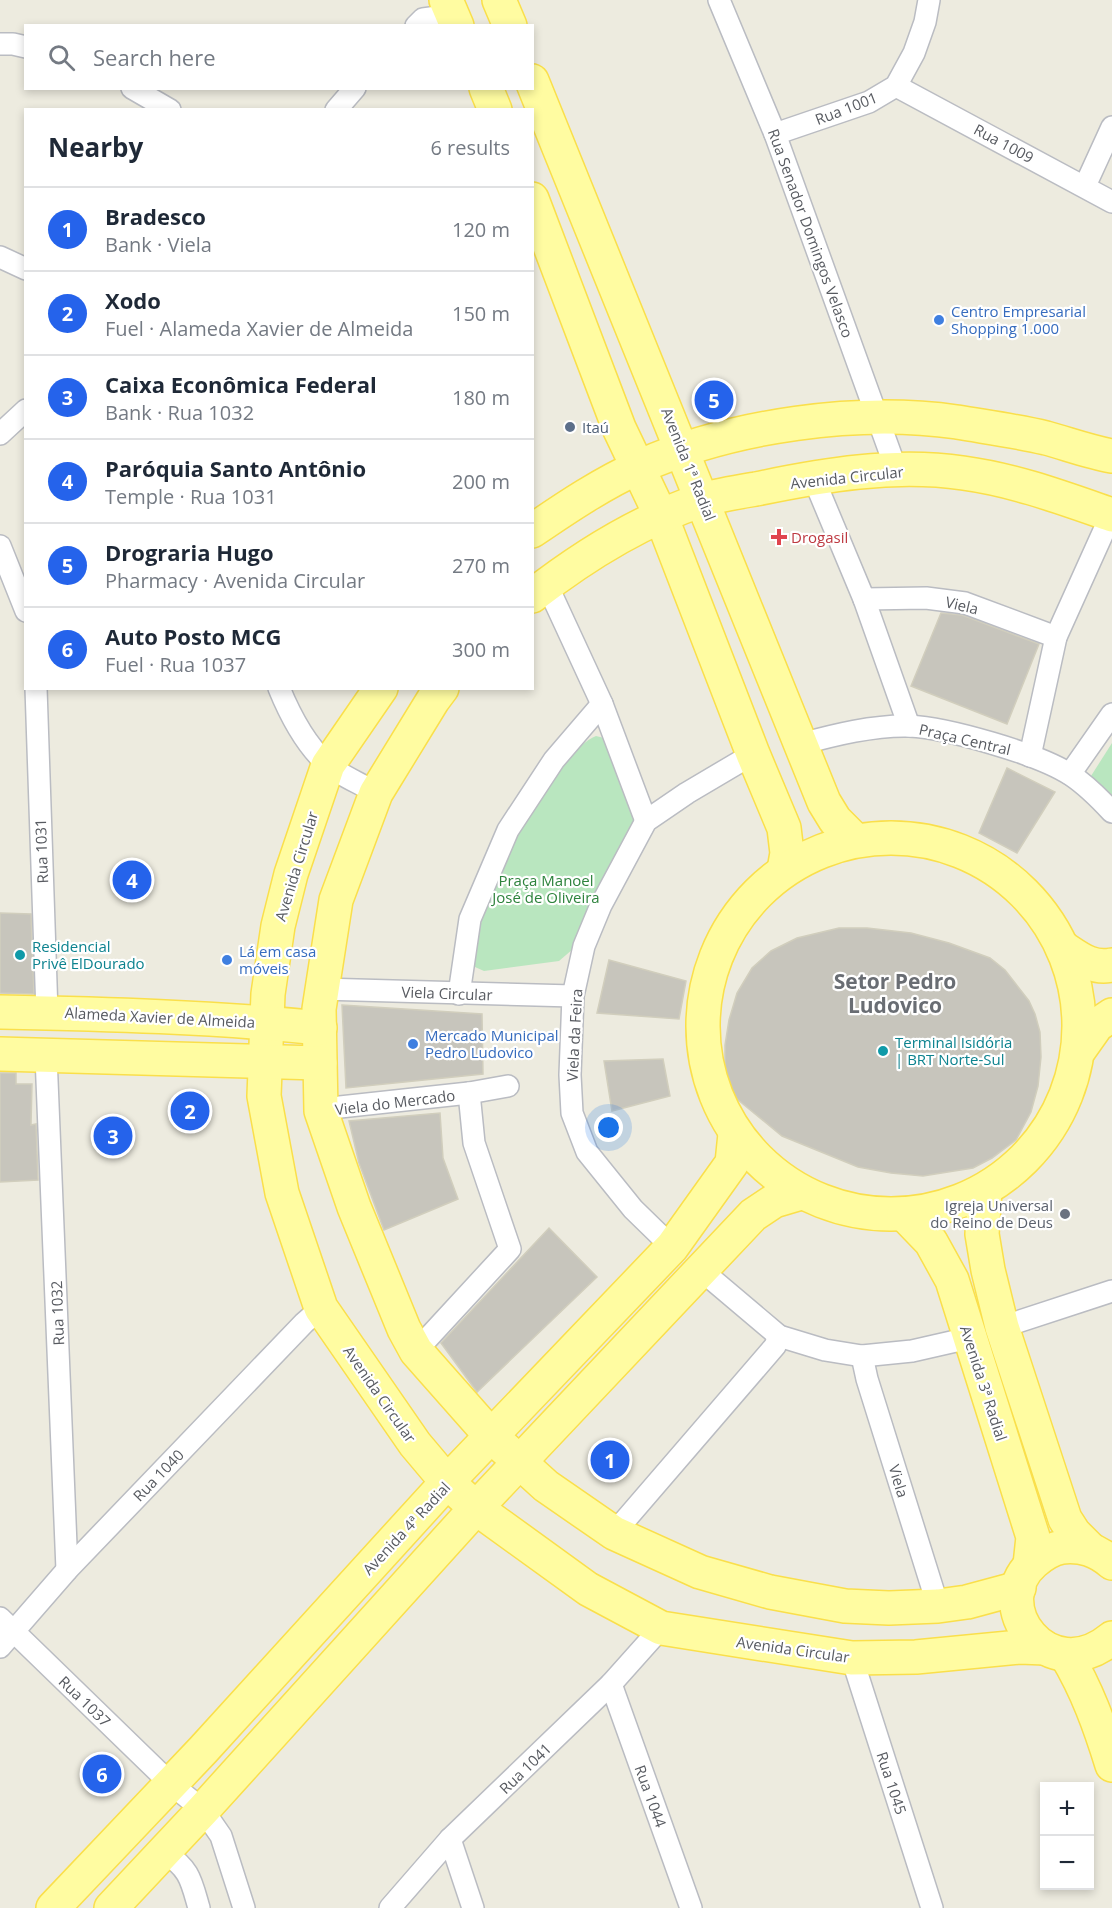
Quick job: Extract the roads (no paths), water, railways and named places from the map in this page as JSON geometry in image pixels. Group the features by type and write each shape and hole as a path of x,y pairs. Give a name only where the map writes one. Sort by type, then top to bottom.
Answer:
{"main road":[{"path":"499,0 509,24"},
{"name":"Avenida 1ª Radial","path":"534,86 824,801 835,820 855,840"},
{"path":"487,90 494,108"},
{"path":"534,204 619,428 661,516 784,828 787,853 784,870"},
{"path":"534,530 569,505 638,467 683,449 788,424 879,417 955,422 1044,438 1112,456"},
{"name":"Avenida Circular","path":"540,590 630,531 661,516 703,500 813,477 896,469 963,473 1033,487 1112,515"},
{"name":"Avenida Circular","path":"380,690 328,765 291,874 278,926 268,994 264,1096 282,1193 321,1308 415,1444 447,1482 476,1508 588,1589 661,1628 847,1658 916,1658 1020,1647 1084,1654 1100,1648 1112,1638"},
{"path":"440,690 376,793 336,900 321,989 321,1111 354,1208 404,1329 416,1352 492,1437 519,1464 546,1486 614,1533 700,1572 770,1592 845,1605 889,1608 938,1606 977,1600 1024,1577 1042,1554 1058,1548 1074,1546 1104,1556"},
{"path":"918,839 979,858 1030,896 1065,949 1081,998 1080,1048 1066,1100 1038,1146 985,1191 948,1206 904,1214 851,1211 801,1194 758,1158 735,1134 712,1090 701,1029 710,968 739,913 784,870 820,850 855,840 918,839"},
{"path":"1065,949 1092,965 1103,967 1112,965"},
{"name":"Alameda Xavier de Almeida","path":"0,1012 266,1022 320,1028"},
{"path":"1080,1048 1097,1025 1112,1015"},
{"path":"0,1054 320,1063"},
{"name":"Avenida 4ª Radial","path":"53,1908 171,1784 447,1482 672,1247 732,1163 735,1134"},
{"path":"985,1191 982,1234 987,1270 1002,1327 1065,1519 1074,1533 1104,1556"},
{"path":"111,1908 203,1810 476,1508 753,1215 774,1201 801,1194"},
{"name":"Avenida 3ª Radial","path":"904,1214 931,1242 952,1280 1034,1537 1017,1600 1021,1620 1033,1639 1055,1651"},
{"path":"845,1605 847,1658"},
{"path":"1055,1651 1082,1682 1112,1765"}],"street":[{"name":"Rua Senador Domingos Velasco","path":"719,0 775,134 896,469"},
{"name":"Rua 1001","path":"775,134 869,102 896,86 914,53 926,21 929,0"},
{"path":"418,24 423,19 452,14"},
{"path":"0,44 24,47"},
{"name":"Rua 1009","path":"896,86 1112,202"},
{"path":"135,90 167,108"},
{"path":"338,108 353,90"},
{"path":"1085,186 1112,127"},
{"path":"0,257 24,268"},
{"path":"0,434 24,412"},
{"path":"813,477 864,598 909,726"},
{"path":"1030,756 1056,637 1112,515"},
{"path":"0,546 24,606"},
{"path":"540,590 602,704 646,821"},
{"name":"Viela","path":"864,598 926,598 965,603 1056,637"},
{"name":"Rua 1031","path":"36,690 47,1013"},
{"path":"280,690 287,709 305,738 328,765 376,793"},
{"path":"459,994 470,919 508,830 554,760 602,704"},
{"path":"1070,774 1112,714"},
{"name":"Praça Central","path":"801,744 848,732 909,726 984,742 1030,756 1070,774 1112,812"},
{"name":"Viela da Feira","path":"672,1247 633,1209 587,1152 572,1113 570,1075 573,996 584,946 601,904 646,821 753,753"},
{"name":"Viela Circular","path":"321,989 573,996"},
{"name":"Rua 1032","path":"45,1056 68,1570"},
{"name":"Viela do Mercado","path":"321,1111 508,1086"},
{"name":"Viela do Mercado","path":"416,1352 510,1249 474,1143 469,1093"},
{"path":"701,1270 779,1336 825,1350 862,1356 912,1351 969,1338"},
{"path":"1002,1327 1112,1291"},
{"name":"Rua 1040","path":"5,1632 68,1570 304,1323 321,1308"},
{"path":"614,1533 775,1346 779,1336"},
{"name":"Viela","path":"862,1356 938,1606"},
{"name":"Rua 1041","path":"390,1908 450,1839 611,1684 661,1628"},
{"name":"Rua 1037","path":"5,1632 171,1784 203,1810 221,1836 244,1908"},
{"name":"Rua 1045","path":"847,1658 932,1908"},
{"name":"Rua 1044","path":"611,1684 691,1908"},
{"path":"450,1839 473,1908"},
{"path":"164,1852 177,1860 189,1874 199,1908"}],"place":[{"name":"Centro Empresarial Shopping 1.000","path":"939,320"},
{"name":"Drograria Hugo","path":"714,400"},
{"name":"Itaú","path":"570,427"},
{"name":"Drogasil","path":"779,537"},
{"name":"Paróquia Santo Antônio","path":"132,880"},
{"name":"Residencial Privê ElDourado","path":"20,955"},
{"name":"Lá em casa móveis","path":"227,960"},
{"name":"Mercado Municipal Pedro Ludovico","path":"413,1044"},
{"name":"Terminal Isidória | BRT Norte-Sul","path":"883,1051"},
{"name":"Xodo","path":"190,1111"},
{"name":"Caixa Econômica Federal","path":"113,1136"},
{"name":"Igreja Universal do Reino de Deus","path":"1065,1214"},
{"name":"Bradesco","path":"610,1460"},
{"name":"Auto Posto MCG","path":"102,1774"}],"district":[{"name":"Setor Pedro Ludovico","path":"895,993"}],"park label":[{"name":"Praça Manoel José de Oliveira","path":"546,888"}]}
